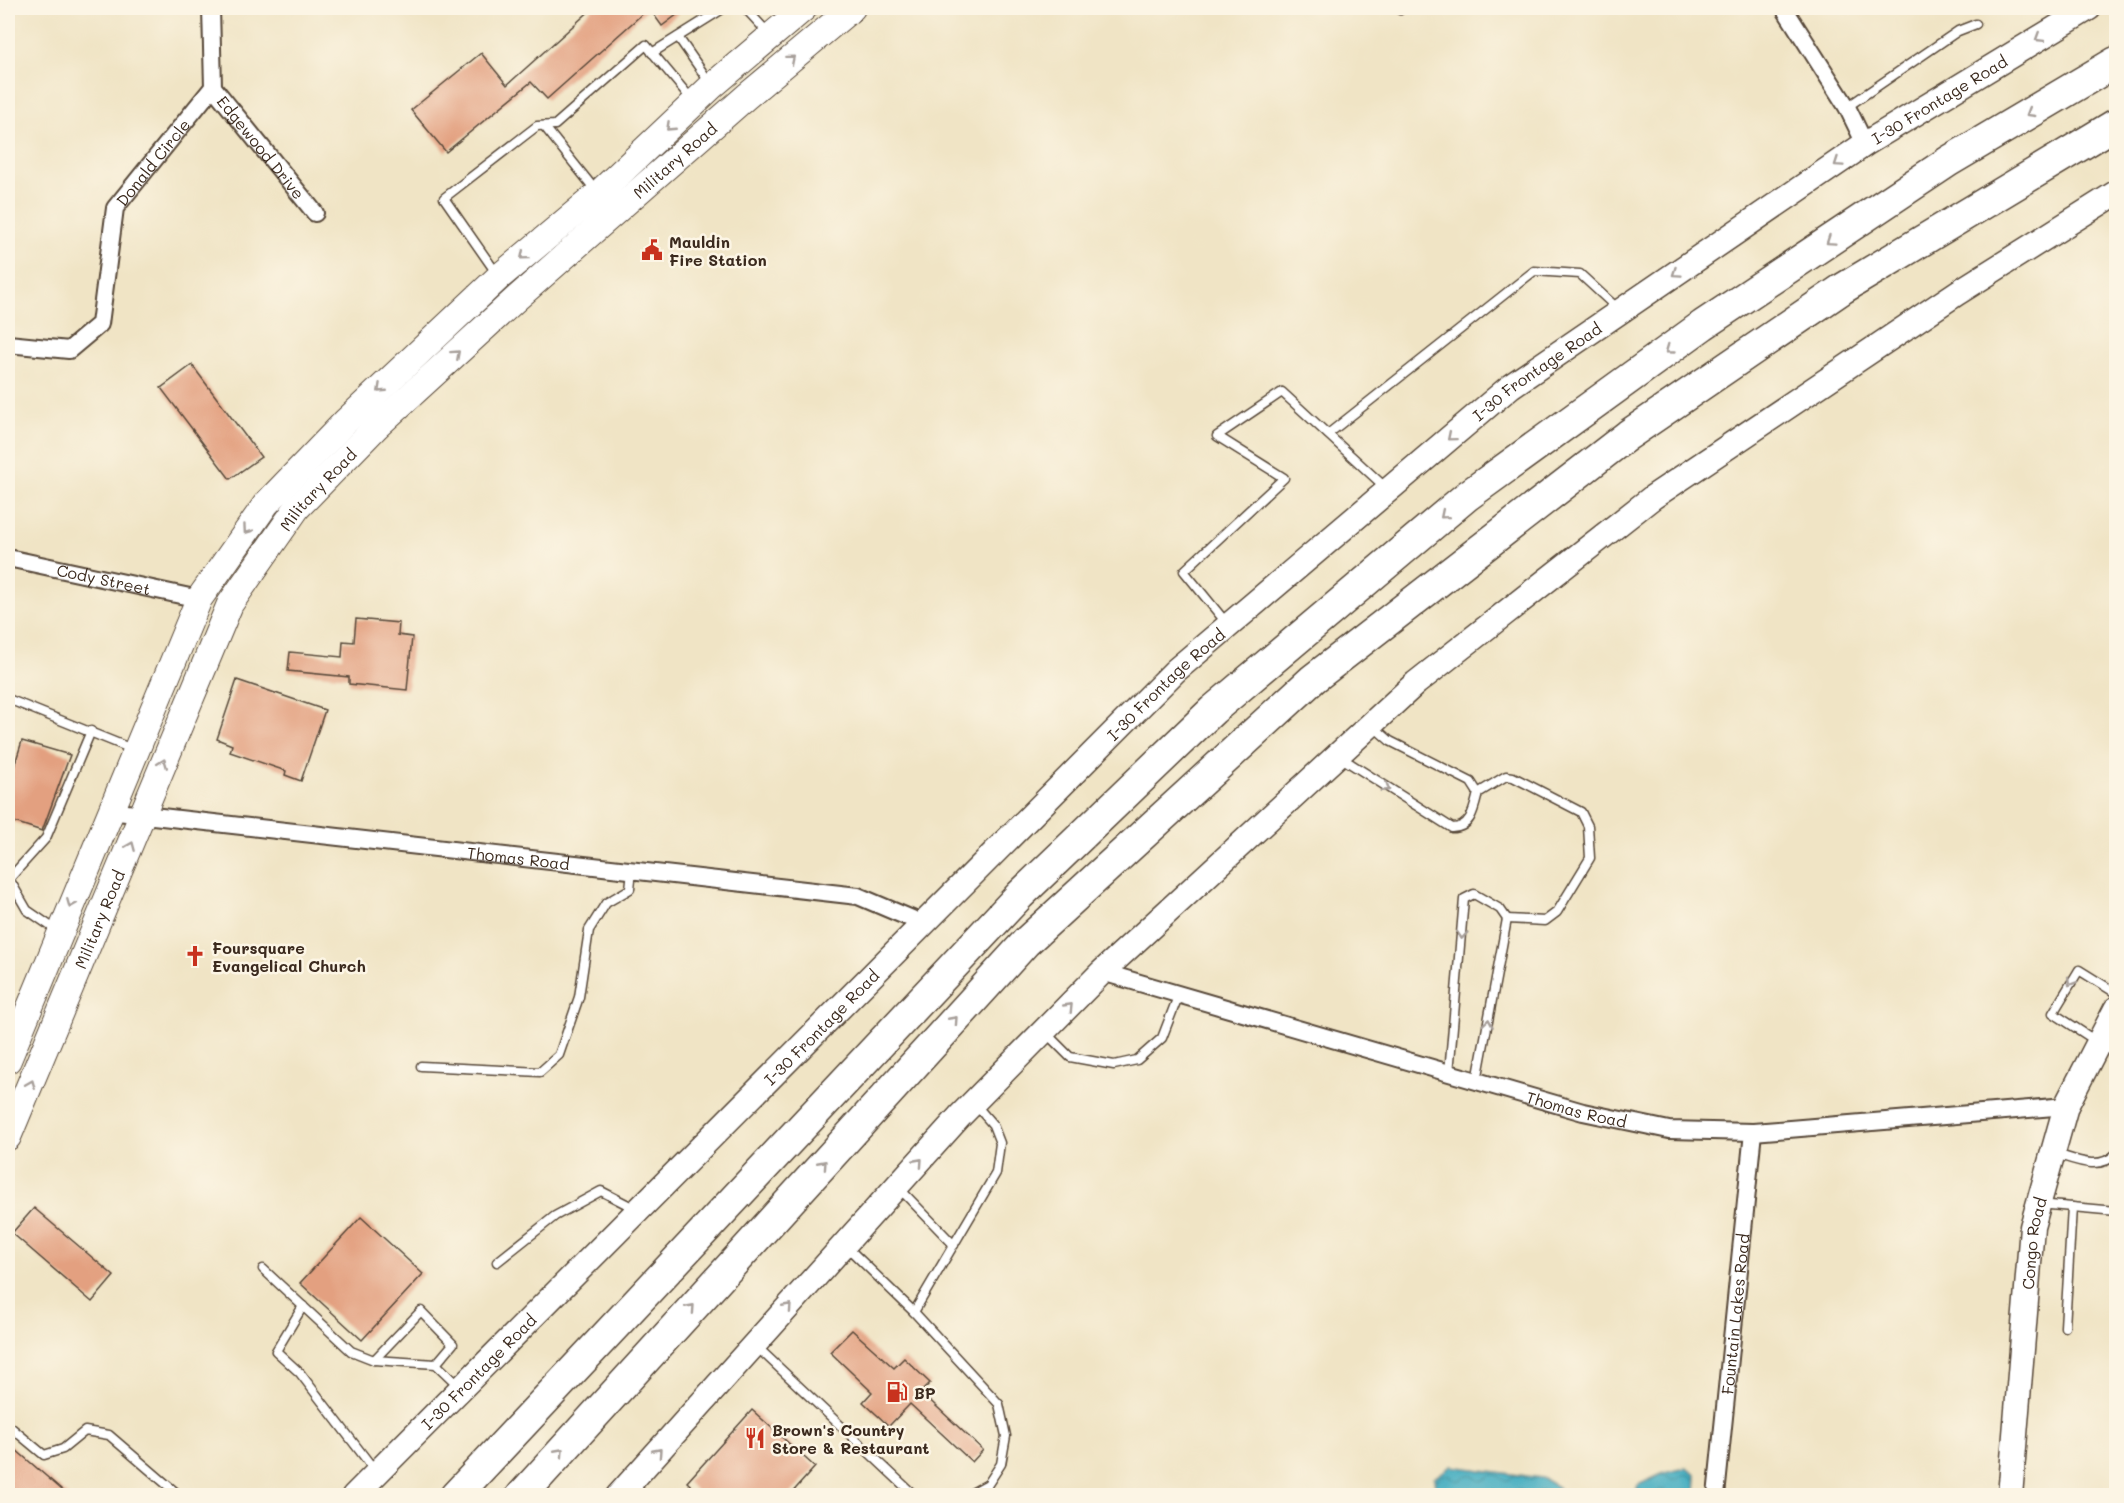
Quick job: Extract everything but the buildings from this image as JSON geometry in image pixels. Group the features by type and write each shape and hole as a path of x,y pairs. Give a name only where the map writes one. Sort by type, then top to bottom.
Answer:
{"highway":[{"path":"455,1496 1020,895 1213,710 1467,496 1694,332 1949,161 2116,62"},
{"path":"520,1496 1026,942 1313,679 1628,435 1842,289 2116,124"}],"main road":[{"name":"Military Road","path":"8,1060 109,811 199,599 266,504 345,422 499,277 598,194 703,95 804,8"},
{"name":"Military Road","path":"8,1137 230,604 297,508 376,427 747,96 852,8"},
{"name":"I-30 Frontage Road","path":"354,1496 1174,670 1511,386 1866,144 2089,8"},
{"path":"631,1491 755,1344 974,1103 1102,972 1416,683 1653,497 1957,293 2116,193"},
{"path":"598,194 618,212"},
{"name":"Congo Road","path":"2010,1496 2032,1227 2066,1106 2107,1048 2116,1009"}],"street":[{"name":"Edgewood Drive","path":"211,8 213,87 315,213"},
{"path":"1784,8 1847,107 1866,144"},
{"name":"Donald Circle","path":"8,345 69,350 100,324 115,208 213,87"},
{"name":"Cody Street","path":"8,558 199,599"},
{"name":"Thomas Road","path":"109,811 143,817 858,896 924,924"},
{"name":"Thomas Road","path":"1102,972 1583,1112 1669,1130 1753,1132 2066,1106"},
{"name":"Fountain Lakes Road","path":"1716,1496 1753,1132"}],"lane":[{"path":"652,53 724,8"},
{"path":"745,8 770,35"},
{"path":"1847,107 1958,31 1976,24"},
{"path":"678,37 703,95"},
{"path":"499,277 444,198 537,126 555,125 646,45 652,53 703,95"},
{"path":"544,126 598,194"},
{"path":"1328,434 1534,271 1581,274 1620,311"},
{"path":"1228,625 1184,571 1284,478 1217,436 1282,392 1388,490"},
{"path":"8,699 136,750"},
{"path":"1338,755 1452,828 1460,828 1467,822 1474,812 1478,793 1471,782 1390,741 1371,724"},
{"path":"60,932 27,910 8,878 46,838 91,731"},
{"path":"1478,793 1506,776 1513,777 1581,812 1588,825 1590,858 1557,912 1545,921 1507,919"},
{"path":"421,1066 540,1072 559,1055 579,997 589,930 606,903 630,889 632,870"},
{"path":"1449,1073 1464,899 1474,894 1500,909 1507,919 1477,1081"},
{"path":"2107,1048 2053,1013 2079,970 2116,993"},
{"path":"1045,1032 1070,1057 1114,1065 1137,1060 1162,1038 1179,994"},
{"path":"914,1312 996,1173 1000,1143 993,1125 974,1103"},
{"path":"2052,1153 2091,1164 2109,1162 2116,1154"},
{"path":"897,1186 954,1245"},
{"path":"497,1262 555,1216 601,1191 636,1210"},
{"path":"2038,1204 2116,1211"},
{"path":"2065,1327 2073,1207"},
{"path":"845,1244 914,1312 999,1404 1006,1437 1001,1464 987,1484 966,1496"},
{"path":"263,1269 351,1351 374,1360 436,1364 460,1387"},
{"path":"303,1306 276,1351 300,1373 376,1472"},
{"path":"374,1360 421,1311 453,1344 436,1364"},
{"path":"755,1344 915,1496"},
{"path":"8,1425 44,1455 63,1449 85,1431 108,1435 180,1496"}],"water":[{"path":"1451,1466 1542,1478 1558,1487 1561,1495 1436,1495 1434,1478"},
{"path":"1686,1468 1696,1475 1695,1495 1635,1495 1638,1485 1664,1473"}],"place":[{"name":"Mauldin Fire Station","path":"652,250"},
{"name":"Foursquare Evangelical Church","path":"195,956"},
{"name":"BP","path":"897,1392"},
{"name":"Brown's Country Store & Restaurant","path":"755,1438"}]}
